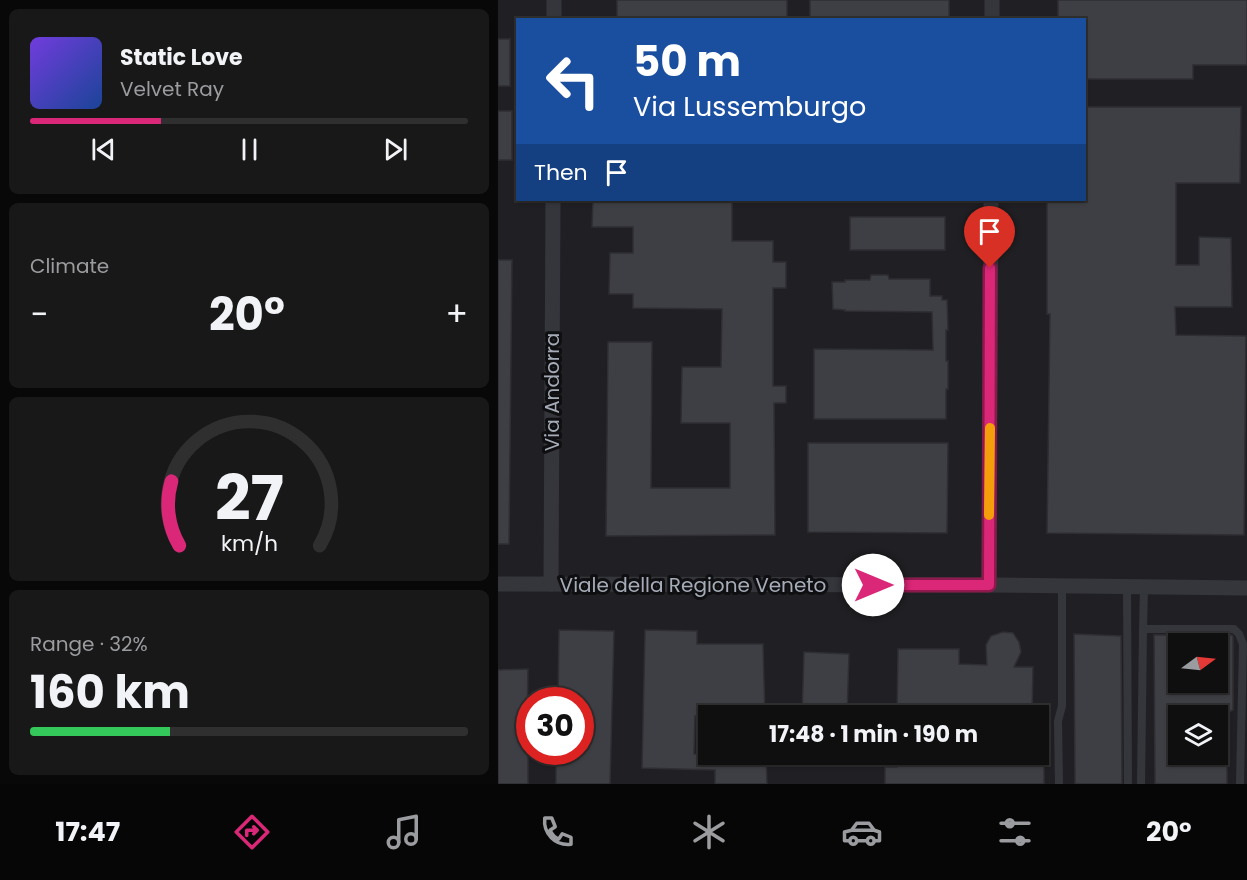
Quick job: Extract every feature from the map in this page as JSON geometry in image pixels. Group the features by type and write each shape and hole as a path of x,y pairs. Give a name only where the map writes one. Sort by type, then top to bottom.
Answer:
{"street":[{"path":"554,0 554,18"},
{"path":"992,0 992,18"},
{"name":"Via Andorra","path":"551,584 553,201"},
{"path":"989,585 991,201"},
{"name":"Viale della Regione Veneto","path":"498,584 1247,588"}],"lane":[{"path":"1059,784 1058,721 1062,706 1062,586"},
{"path":"1127,587 1128,784"},
{"path":"1142,784 1144,587"},
{"path":"1143,629 1234,629 1239,634 1242,644 1244,755 1240,784"}],"shaded area":[{"path":"498,0 1247,0 1247,784 498,784"}],"building":[{"path":"617,0 787,0 787,18 617,18"},
{"path":"810,0 949,0 949,18 810,18"},
{"path":"1058,0 1247,0 1247,65 1193,65 1193,79 1086,79 1086,18 1058,18"},
{"path":"498,39 510,39 510,86 498,86"},
{"path":"1086,107 1241,107 1240,183 1176,183 1176,265 1199,265 1199,237 1231,238 1232,307 1175,307 1176,335 1246,336 1244,535 1047,533 1050,314 1047,314 1047,201 1086,201"},
{"path":"498,111 512,111 512,160 498,160"},
{"path":"593,201 732,201 732,241 773,241 773,262 786,262 786,288 773,288 773,386 786,386 786,403 774,403 775,535 606,536 608,342 652,342 651,488 730,488 730,423 681,423 682,367 721,367 722,309 633,308 633,294 609,294 610,253 633,253 633,227 592,227"},
{"path":"850,217 945,217 945,250 850,250"},
{"path":"498,260 512,260 509,544 498,544"},
{"path":"871,275 888,275 889,279 930,279 930,296 942,296 942,300 947,300 946,419 814,419 814,349 933,350 932,312 833,309 832,282 870,280"},
{"path":"808,443 948,443 947,533 808,532"},
{"path":"559,630 614,631 610,784 556,784 556,765 594,765 594,687 558,687"},
{"path":"645,630 697,631 697,644 763,644 765,705 698,705 698,716 695,716 694,754 698,754 698,765 766,765 767,784 715,784 715,770 642,768"},
{"path":"1003,632 1013,633 1019,642 1021,652 1014,667 1033,667 1032,705 897,705 898,649 959,649 959,664 987,665 986,645 991,636"},
{"path":"1074,634 1121,636 1122,784 1075,784"},
{"path":"1154,635 1168,635 1168,693 1228,693 1228,635 1232,635 1233,710 1228,712 1228,705 1168,705 1168,765 1227,765 1227,784 1155,784"},
{"path":"804,652 849,654 847,705 802,705"},
{"path":"528,669 528,687 516,687 516,765 528,765 528,784 498,784 498,670"},
{"path":"897,765 1044,765 1044,784 885,784 885,767 897,767"}],"slow traffic":[{"path":"989,515 990,428"}],"route":[{"path":"873,585 989,585 990,268"}]}
